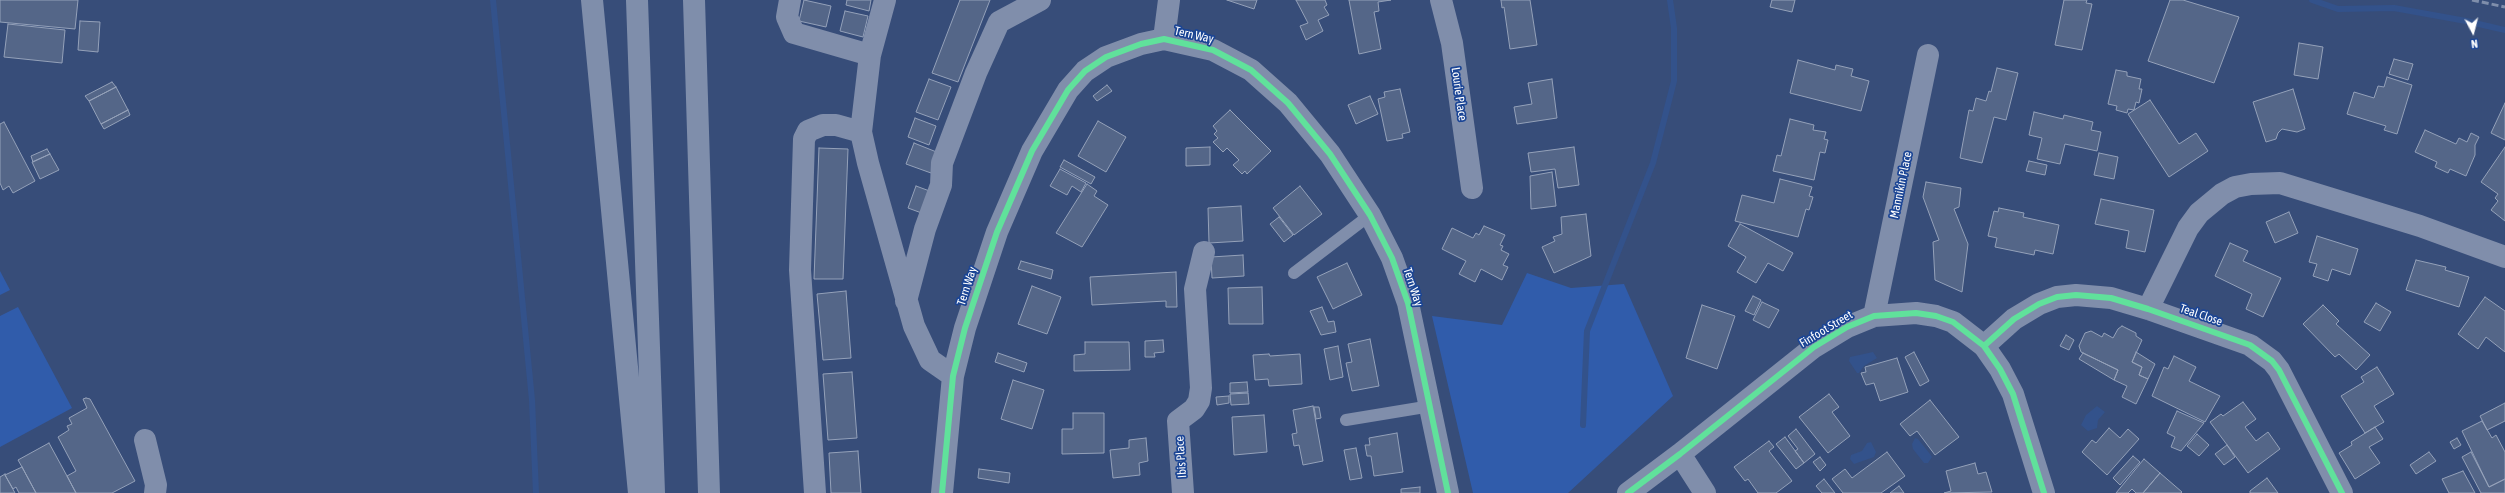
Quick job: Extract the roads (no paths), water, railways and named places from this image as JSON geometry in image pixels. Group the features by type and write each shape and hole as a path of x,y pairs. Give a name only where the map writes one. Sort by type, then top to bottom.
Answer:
{"highway":[{"path":"592,0 640,493"},
{"path":"637,0 654,493"},
{"path":"694,0 709,493"}],"street":[{"path":"790,0 787,17 790,29 794,33 870,55"},
{"path":"885,0 870,55 861,132 906,302 914,326 930,360 953,376"},
{"path":"906,302 925,229 941,186 942,163 961,110 1007,0"},
{"path":"999,22 1040,0"},
{"path":"1164,39 1169,0"},
{"name":"Lourie Place","path":"1441,0 1452,43 1472,188"},
{"name":"Tern Way","path":"942,493 953,376 965,328 997,232 1032,151 1051,114 1068,90 1085,71 1106,57 1141,44 1164,39 1213,50 1251,70 1288,103 1330,154 1370,215 1392,258 1408,303 1431,406 1448,493"},
{"name":"Mannikin Place","path":"1874,316 1928,55"},
{"path":"815,493 800,270 804,139 808,131 823,125 836,125 861,132"},
{"path":"2148,309 2188,228 2199,213 2222,194 2235,187 2251,184 2280,183 2420,226 2505,256"},
{"name":"Ibis Place","path":"1183,493 1178,421 1194,409 1199,401 1201,388 1195,289 1204,252"},
{"name":"Teal Close","path":"1984,346 2014,319 2039,304 2057,297 2093,295 2148,309 2250,345 2272,361 2342,493"},
{"name":"Finfoot Street","path":"1628,493 1680,454 1814,346 1847,328 1874,316 1916,313 1936,316 1953,322 1984,346 2000,369 2013,394 2044,493"},
{"path":"145,440 156,485 155,493"},
{"path":"1680,454 1705,493"}],"lane":[{"path":"1294,273 1370,215"},
{"path":"1346,420 1431,406"}],"waterway":[{"path":"493,0 532,400 536,493"},
{"path":"1583,425 1587,331 1653,163 1674,81 1674,28 1670,0"},
{"path":"2312,0 2338,9 2394,8 2466,21 2505,30"}],"railway":[{"path":"2472,0 2505,7"}]}
